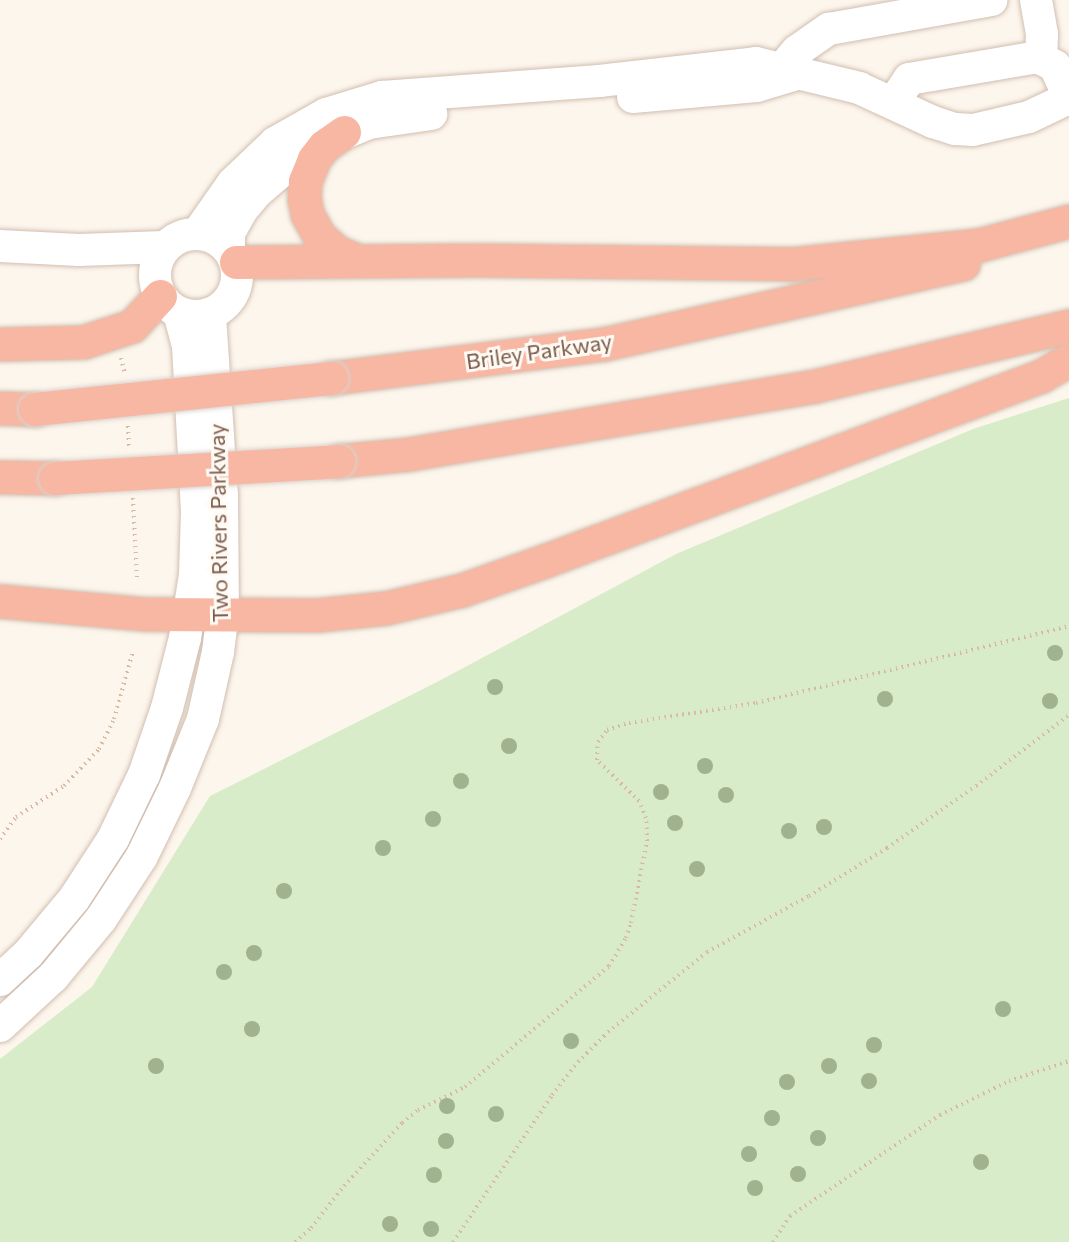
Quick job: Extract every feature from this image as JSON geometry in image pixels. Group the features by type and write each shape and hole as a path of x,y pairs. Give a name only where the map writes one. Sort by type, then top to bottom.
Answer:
{"highway":[{"path":"344,132 324,146 314,159 305,182 304,198 310,222 319,236 337,252 360,261"},
{"path":"233,256 360,261 476,260 791,264 979,245 1069,221"},
{"name":"Briley Parkway","path":"0,408 35,409 331,378 604,344 982,260 1069,234"},
{"path":"0,344 83,342 132,327 165,296"},
{"path":"0,477 55,478 338,461 409,454 815,386 1069,326"},
{"path":"0,601 146,614 223,612 317,615 386,608 462,590 981,399 1041,376 1069,360"}],"street":[{"path":"79,250 110,256 165,296 200,316 210,313 227,302 234,289 233,256 229,233 241,211 258,191 298,157 344,132 395,118 757,86 790,72 797,51 829,29 991,0"},
{"path":"1036,0 1042,34 1041,59"},
{"path":"198,233 233,183 275,143 300,127 354,104 412,94 599,81 756,63 859,88 933,122 955,129 973,130 1029,117 1069,98 1055,66 1038,57 909,79 893,103"},
{"path":"165,296 156,264 164,248 184,235 198,233 216,239 233,256"},
{"path":"0,246 79,250 164,248"},
{"name":"Two Rivers Parkway","path":"0,980 28,954 74,899 113,839 144,775 167,708 195,575 197,512 188,346 165,296"},
{"name":"Two Rivers Parkway","path":"0,1026 53,977 101,919 142,856 175,788 203,719 218,652 223,612 222,496 210,313"}],"path":[{"path":"295,1242 311,1228 344,1186 402,1123 418,1110 465,1087 609,966 621,947 635,908 647,853 647,828 639,801 597,760 598,742 607,730 629,723 756,704 1069,626"},
{"path":"0,839 16,818 64,786 99,748 114,719 133,651"},
{"path":"453,1242 552,1095 578,1062 608,1032 707,952 801,901 894,844 976,786 1069,715"},
{"path":"773,1242 790,1216 940,1115 1009,1081 1069,1061"}],"green space":[{"path":"1069,398 1069,1242 0,1242 0,1059 92,987 210,796 437,682 676,554 973,429"}]}
